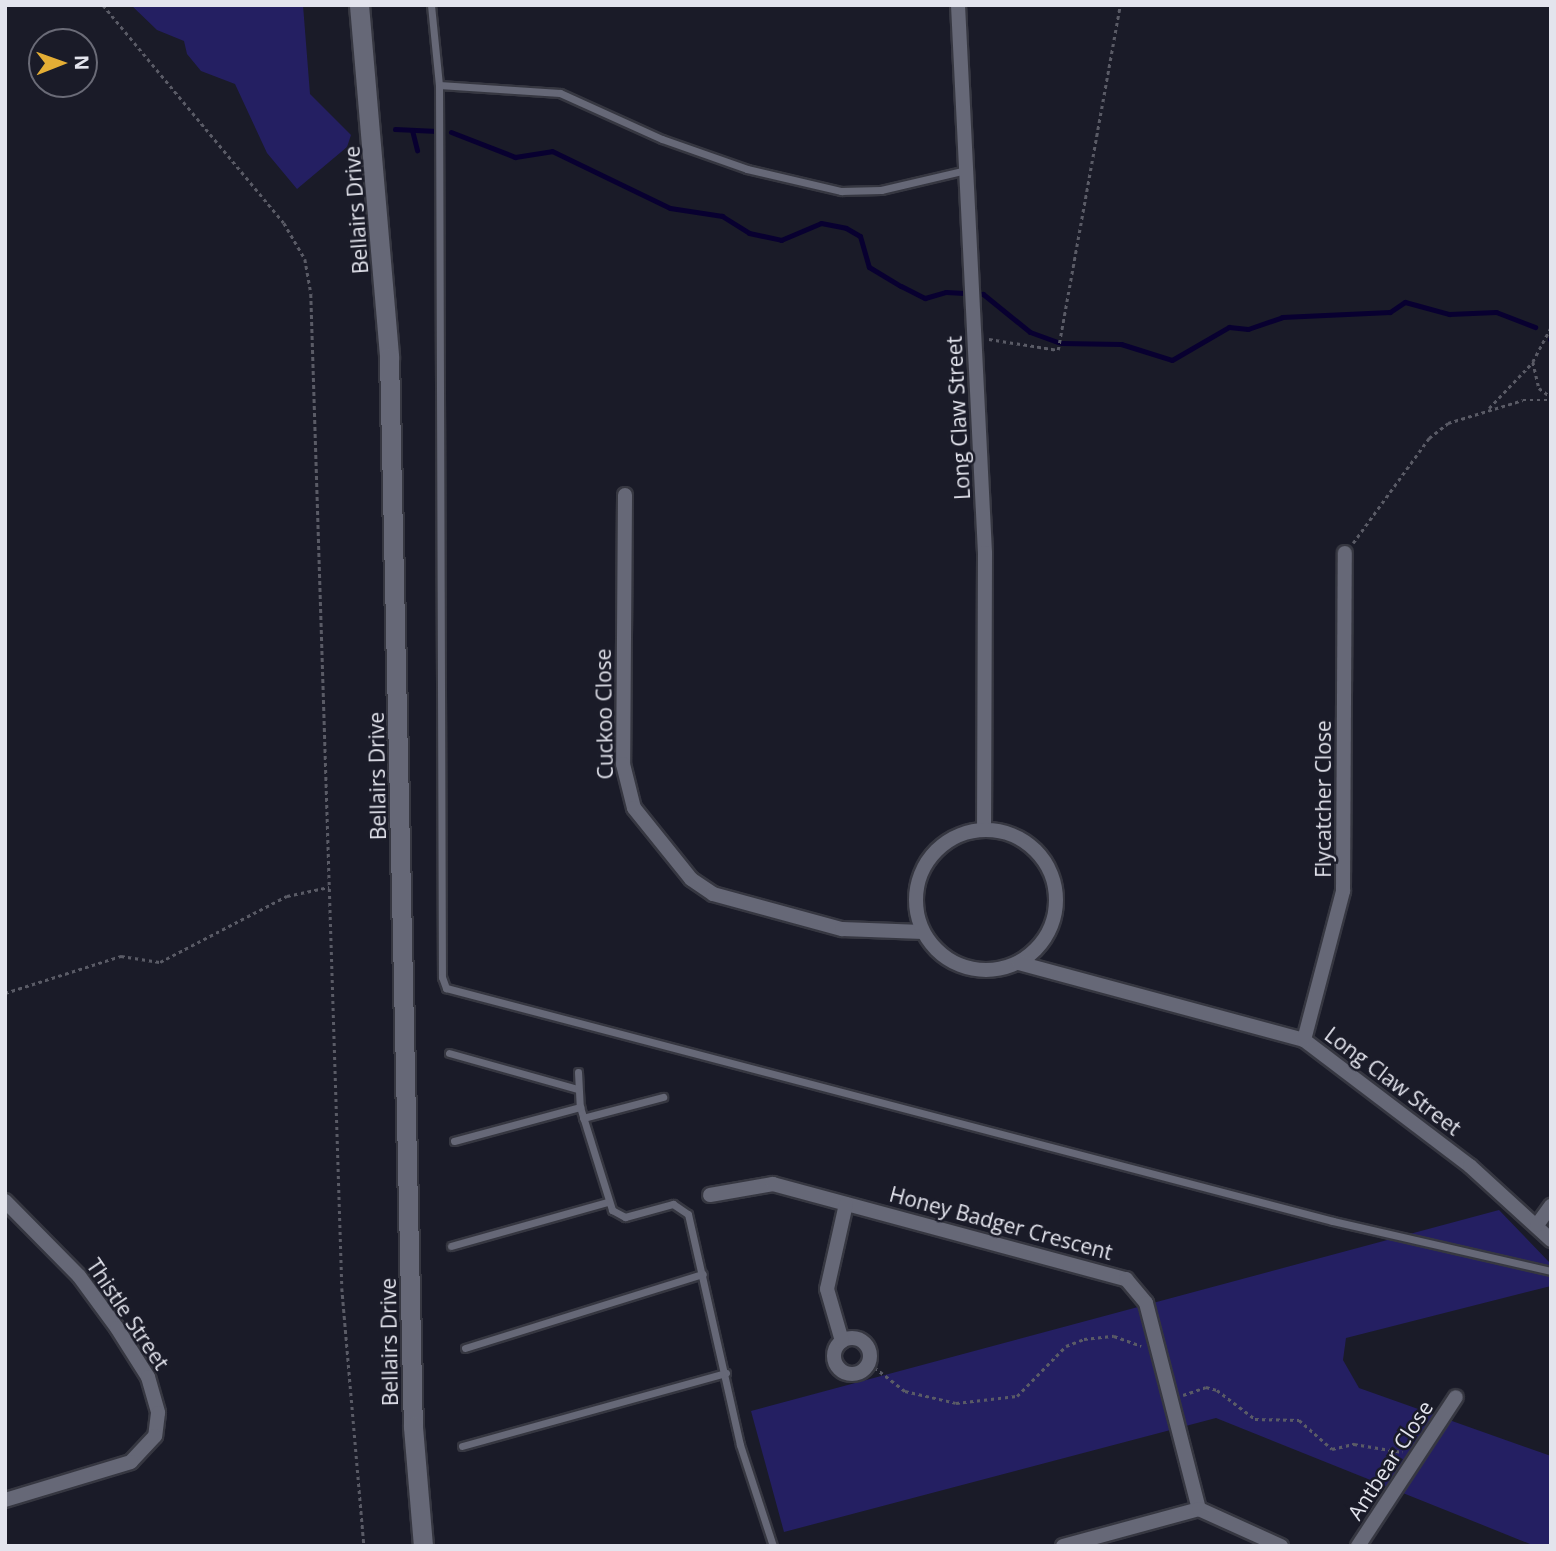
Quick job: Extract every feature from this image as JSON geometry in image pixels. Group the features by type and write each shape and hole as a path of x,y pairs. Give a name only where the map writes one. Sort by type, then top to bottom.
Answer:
{"street":[{"name":"Bellairs Drive","path":"359,5 389,356 413,1427 423,1546"},
{"name":"Long Claw Street","path":"958,5 985,553 984,829"},
{"name":"Cuckoo Close","path":"625,495 623,764 634,807 691,879 713,894 842,929 923,932"},
{"name":"Flycatcher Close","path":"1304,1040 1343,891 1345,553"},
{"path":"984,829 1028,843 1054,882 1050,929 1019,963 983,971 964,968 933,948 923,932 916,886 925,864 940,846 984,829"},
{"name":"Long Claw Street","path":"1019,963 1304,1040 1471,1166 1551,1240"},
{"name":"Honey Badger Crescent","path":"710,1195 773,1184 1121,1276 1143,1297 1199,1509"},
{"name":"Thistle Street","path":"5,1201 79,1276 117,1328 148,1377 158,1413 155,1436 131,1462 5,1500"},
{"path":"842,1341 864,1342 869,1363 861,1372 843,1372 834,1357 842,1341 827,1289 846,1204"},
{"path":"1536,1226 1551,1206"},
{"name":"Antbear Close","path":"1358,1546 1456,1397"},
{"path":"1063,1546 1199,1509 1281,1546"}],"lane":[{"path":"431,5 439,85 442,963 446,988 1307,1215 1551,1271"},
{"path":"439,85 560,93 662,139 747,169 841,191 881,190 967,170"},
{"path":"449,1053 577,1089"},
{"path":"578,1072 580,1107 608,1202 622,1217 673,1204 683,1208 703,1274 740,1445 773,1546"},
{"path":"583,1118 663,1097"},
{"path":"454,1141 580,1107"},
{"path":"452,1246 608,1202"},
{"path":"466,1348 703,1274"},
{"path":"462,1446 726,1373"}],"path":[{"path":"103,5 284,223 305,259 311,294 343,1301 364,1546"},
{"path":"975,330 1058,349 1121,5"},
{"path":"1489,409 1533,362 1551,328"},
{"path":"1533,362 1539,388 1551,399"},
{"path":"1345,553 1429,439 1448,424 1489,409 1551,399"},
{"path":"5,993 121,956 160,962 287,896 329,887"},
{"path":"869,1363 905,1391 956,1403 1017,1396 1066,1346 1084,1339 1099,1335 1143,1346 1156,1342"},
{"path":"1171,1400 1206,1387 1267,1424 1299,1420 1332,1449 1354,1444 1420,1455"}],"shaded area":[{"path":"131,5 303,5 310,94 351,135 347,147 297,189 267,153 235,84 201,71 187,54 184,41 157,30"},
{"path":"1499,1210 1551,1264 1551,1286 1346,1338 1343,1360 1359,1388 1551,1456 1551,1546 1535,1546 1216,1418 784,1532 751,1411"}],"waterway":[{"path":"395,129 437,131"},
{"path":"412,130 417,150"},
{"path":"451,132 515,157 552,151 670,208 722,216 749,233 781,240 821,223 846,228 860,236 869,267 901,286 925,298 946,292 983,294 1030,332 1058,342"},
{"path":"1061,343 1121,344 1172,360 1229,327 1248,329 1282,317 1390,312 1405,302 1449,314 1496,312 1535,327"}]}
